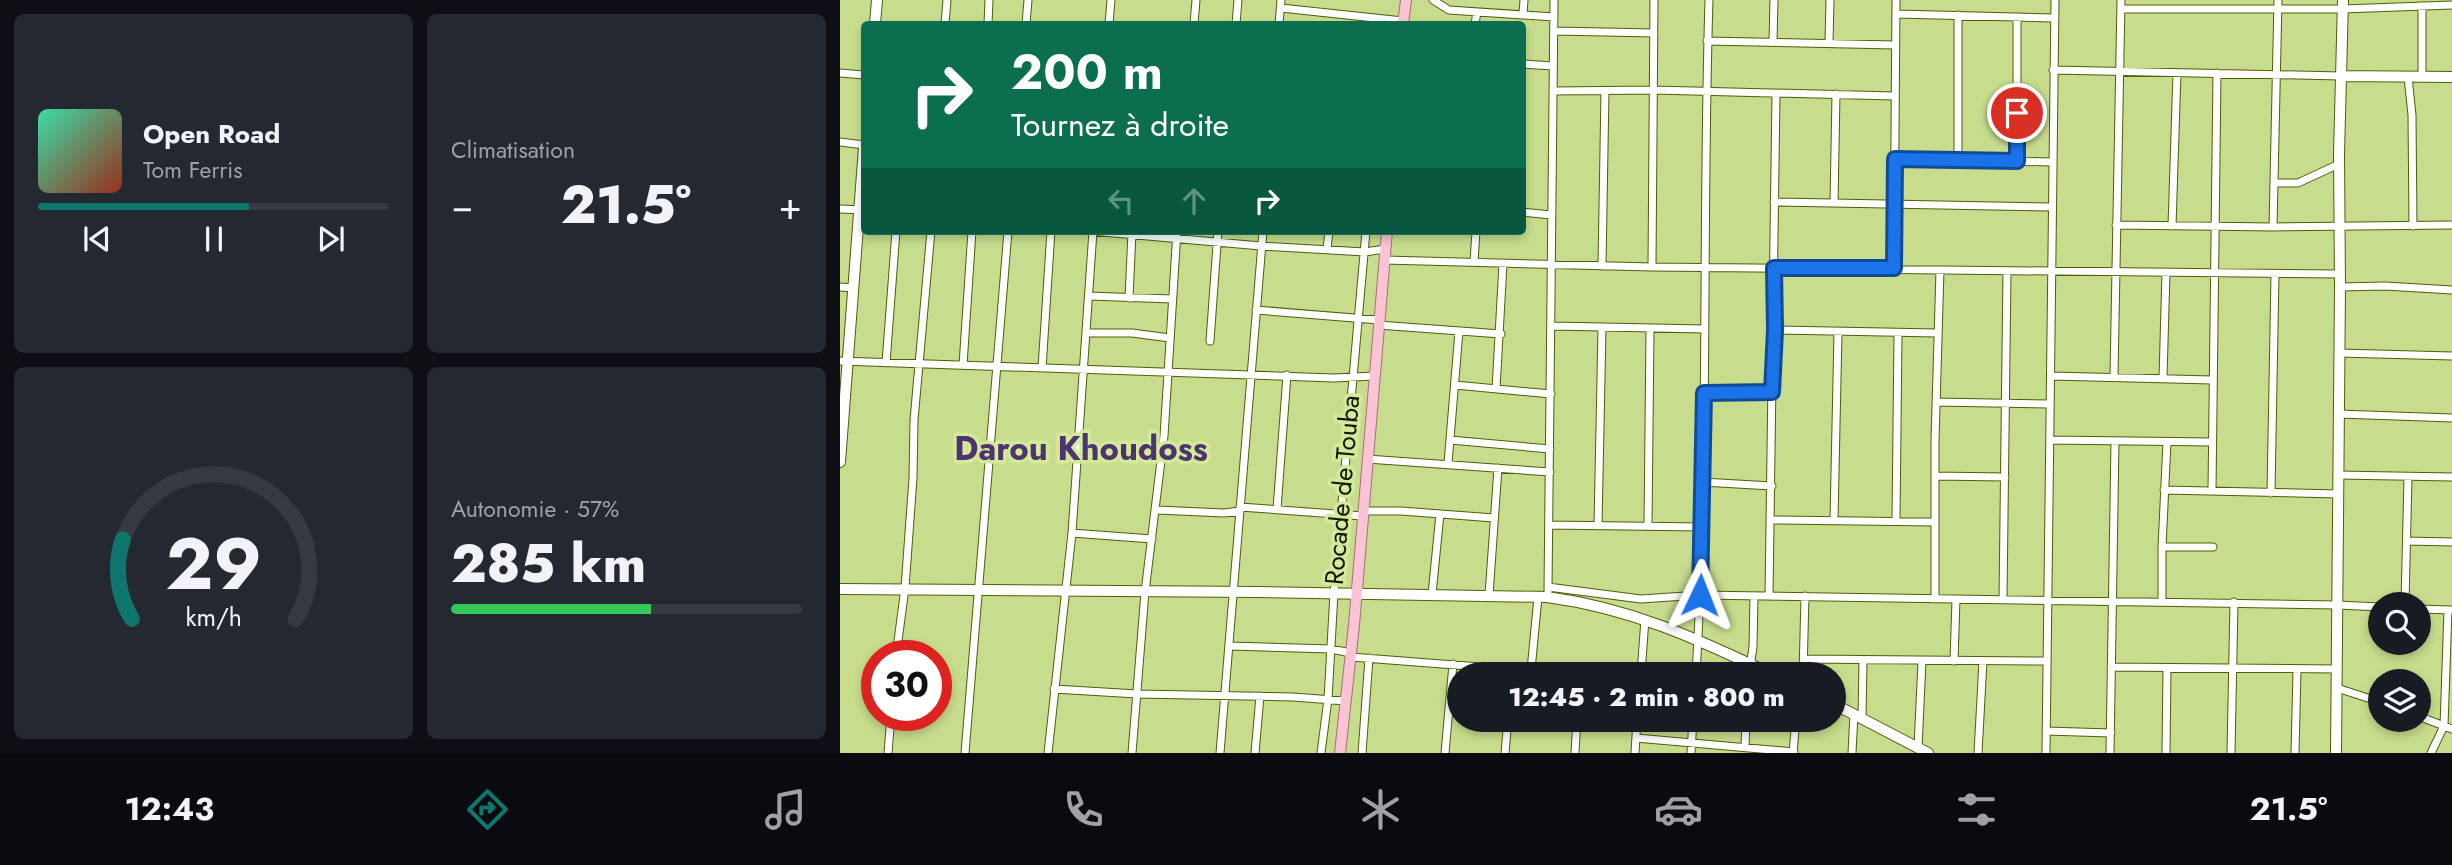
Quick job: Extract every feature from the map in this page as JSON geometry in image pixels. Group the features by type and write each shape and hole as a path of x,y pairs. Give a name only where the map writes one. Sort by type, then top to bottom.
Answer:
{"main road":[{"path":"1403,21 1406,0"},
{"name":"Rocade de Touba","path":"1340,753 1357,593 1386,235"}],"street":[{"path":"875,21 877,0"},
{"path":"945,21 947,0"},
{"path":"988,21 989,0"},
{"path":"1026,21 1028,0"},
{"path":"1109,21 1111,0"},
{"path":"1194,21 1196,0"},
{"path":"1236,21 1238,0"},
{"path":"1433,0 1449,10 1555,17"},
{"path":"1523,14 1524,0"},
{"path":"1532,662 1544,594 1549,526 1554,0"},
{"path":"1652,267 1654,0"},
{"path":"1697,662 1702,527 1709,0"},
{"path":"1773,42 1774,0"},
{"path":"1829,43 1830,0"},
{"path":"1894,268 1896,0"},
{"path":"2046,753 2055,0"},
{"path":"2114,376 2121,0"},
{"path":"2273,227 2278,0"},
{"path":"1281,4 1378,21"},
{"path":"2336,753 2339,164 2343,5"},
{"path":"2121,9 2452,5"},
{"path":"2422,6 2422,77"},
{"path":"1475,21 1476,12"},
{"path":"1345,21 1346,14"},
{"path":"1896,14 2054,18"},
{"path":"1958,15 1958,159"},
{"path":"2017,17 2017,161"},
{"path":"1555,31 1654,33"},
{"path":"1707,41 1895,45"},
{"path":"1526,64 1553,66"},
{"path":"2053,70 2452,77"},
{"path":"2172,226 2177,72"},
{"path":"840,73 861,75"},
{"path":"2212,491 2217,73"},
{"path":"2407,77 2412,115 2413,226"},
{"path":"1553,91 1654,90 1894,96"},
{"path":"1602,266 1605,91"},
{"path":"1769,596 1775,330 1776,94"},
{"path":"1834,203 1836,94"},
{"path":"840,142 861,146"},
{"path":"1895,159 2052,162"},
{"path":"2274,183 2298,183 2339,164"},
{"path":"1774,202 2051,207"},
{"path":"840,209 861,210"},
{"path":"1526,212 1551,215"},
{"path":"840,455 844,361 861,219"},
{"path":"2116,225 2452,225"},
{"path":"886,363 896,235"},
{"path":"898,640 905,588 919,363 931,235"},
{"path":"963,365 972,235"},
{"path":"965,753 1008,235"},
{"path":"1042,368 1051,235"},
{"path":"1048,753 1072,533 1092,235"},
{"path":"1129,298 1132,235"},
{"path":"1132,753 1169,372 1176,235 1261,246 1503,264 2340,274"},
{"path":"1210,341 1217,235"},
{"path":"1220,753 1262,235"},
{"path":"1327,249 1329,235"},
{"path":"1321,753 1328,699 1334,593 1366,235"},
{"path":"1474,262 1476,235"},
{"path":"1496,389 1503,264"},
{"path":"1935,599 1934,522 1940,270"},
{"path":"2003,599 2007,271"},
{"path":"2163,378 2166,272"},
{"path":"2271,493 2276,274"},
{"path":"2340,287 2385,286 2452,290"},
{"path":"840,288 853,288"},
{"path":"1089,296 1172,299"},
{"path":"1256,310 1359,317 1379,322 1501,334"},
{"path":"1551,326 1705,329"},
{"path":"1598,526 1602,328"},
{"path":"1648,526 1650,329"},
{"path":"1775,330 1937,333"},
{"path":"1448,463 1460,331"},
{"path":"1834,520 1838,332"},
{"path":"1086,333 1132,333 1170,338"},
{"path":"1896,521 1898,334"},
{"path":"2339,353 2452,356"},
{"path":"844,361 1083,370 1374,376"},
{"path":"1277,509 1287,375"},
{"path":"2051,376 2212,380"},
{"path":"1455,385 1551,394"},
{"path":"1704,393 1772,392"},
{"path":"1936,402 2049,404"},
{"path":"2339,414 2452,418"},
{"path":"1450,440 1550,449"},
{"path":"2050,440 2212,442"},
{"path":"2110,753 2115,441"},
{"path":"2162,602 2167,442"},
{"path":"1367,459 1550,472"},
{"path":"1489,595 1497,468"},
{"path":"2338,475 2452,477"},
{"path":"1935,476 2005,477"},
{"path":"2405,592 2408,477"},
{"path":"1702,482 1772,486"},
{"path":"2164,490 2338,494"},
{"path":"1157,510 1224,513 1240,509 1277,509 1343,515 1401,511 1494,518"},
{"path":"1432,594 1440,514"},
{"path":"1772,520 1934,522"},
{"path":"1549,526 1702,527"},
{"path":"1072,533 1152,539"},
{"path":"2407,541 2452,542"},
{"path":"2162,547 2213,547"},
{"path":"840,589 1544,594 1641,599 1700,595 1805,596 2368,606"},
{"path":"1544,594 1645,619 1698,640 1737,662"},
{"path":"1751,662 1754,596"},
{"path":"1805,596 1805,662"},
{"path":"1954,661 1956,599"},
{"path":"2231,753 2234,602"},
{"path":"2431,609 2450,610 2448,728 2431,753"},
{"path":"1642,662 1645,619"},
{"path":"1229,646 1331,649 1369,658 1447,664"},
{"path":"1362,753 1369,658"},
{"path":"1805,659 2046,661"},
{"path":"1852,753 1863,660"},
{"path":"1846,710 1917,750 1922,661"},
{"path":"1979,753 1983,661"},
{"path":"2111,667 2336,669"},
{"path":"2166,753 2167,668"},
{"path":"2295,753 2297,670"},
{"path":"2337,688 2368,698"},
{"path":"1054,689 1346,701"},
{"path":"1255,753 1260,696"},
{"path":"2431,721 2448,728"},
{"path":"888,753 890,731"},
{"path":"1445,753 1447,731"},
{"path":"2046,731 2111,733"},
{"path":"1505,753 1507,732"},
{"path":"1574,753 1576,732"},
{"path":"1635,753 1636,732"},
{"path":"1691,753 1692,732"},
{"path":"1745,747 1746,732"},
{"path":"1636,738 1793,753 1795,732"}],"district":[{"name":"Darou Khoudoss","path":"1081,448"}],"route":[{"path":"1700,595 1704,393 1772,392 1774,268 1894,268 1895,159 2017,161 2017,113"}]}
